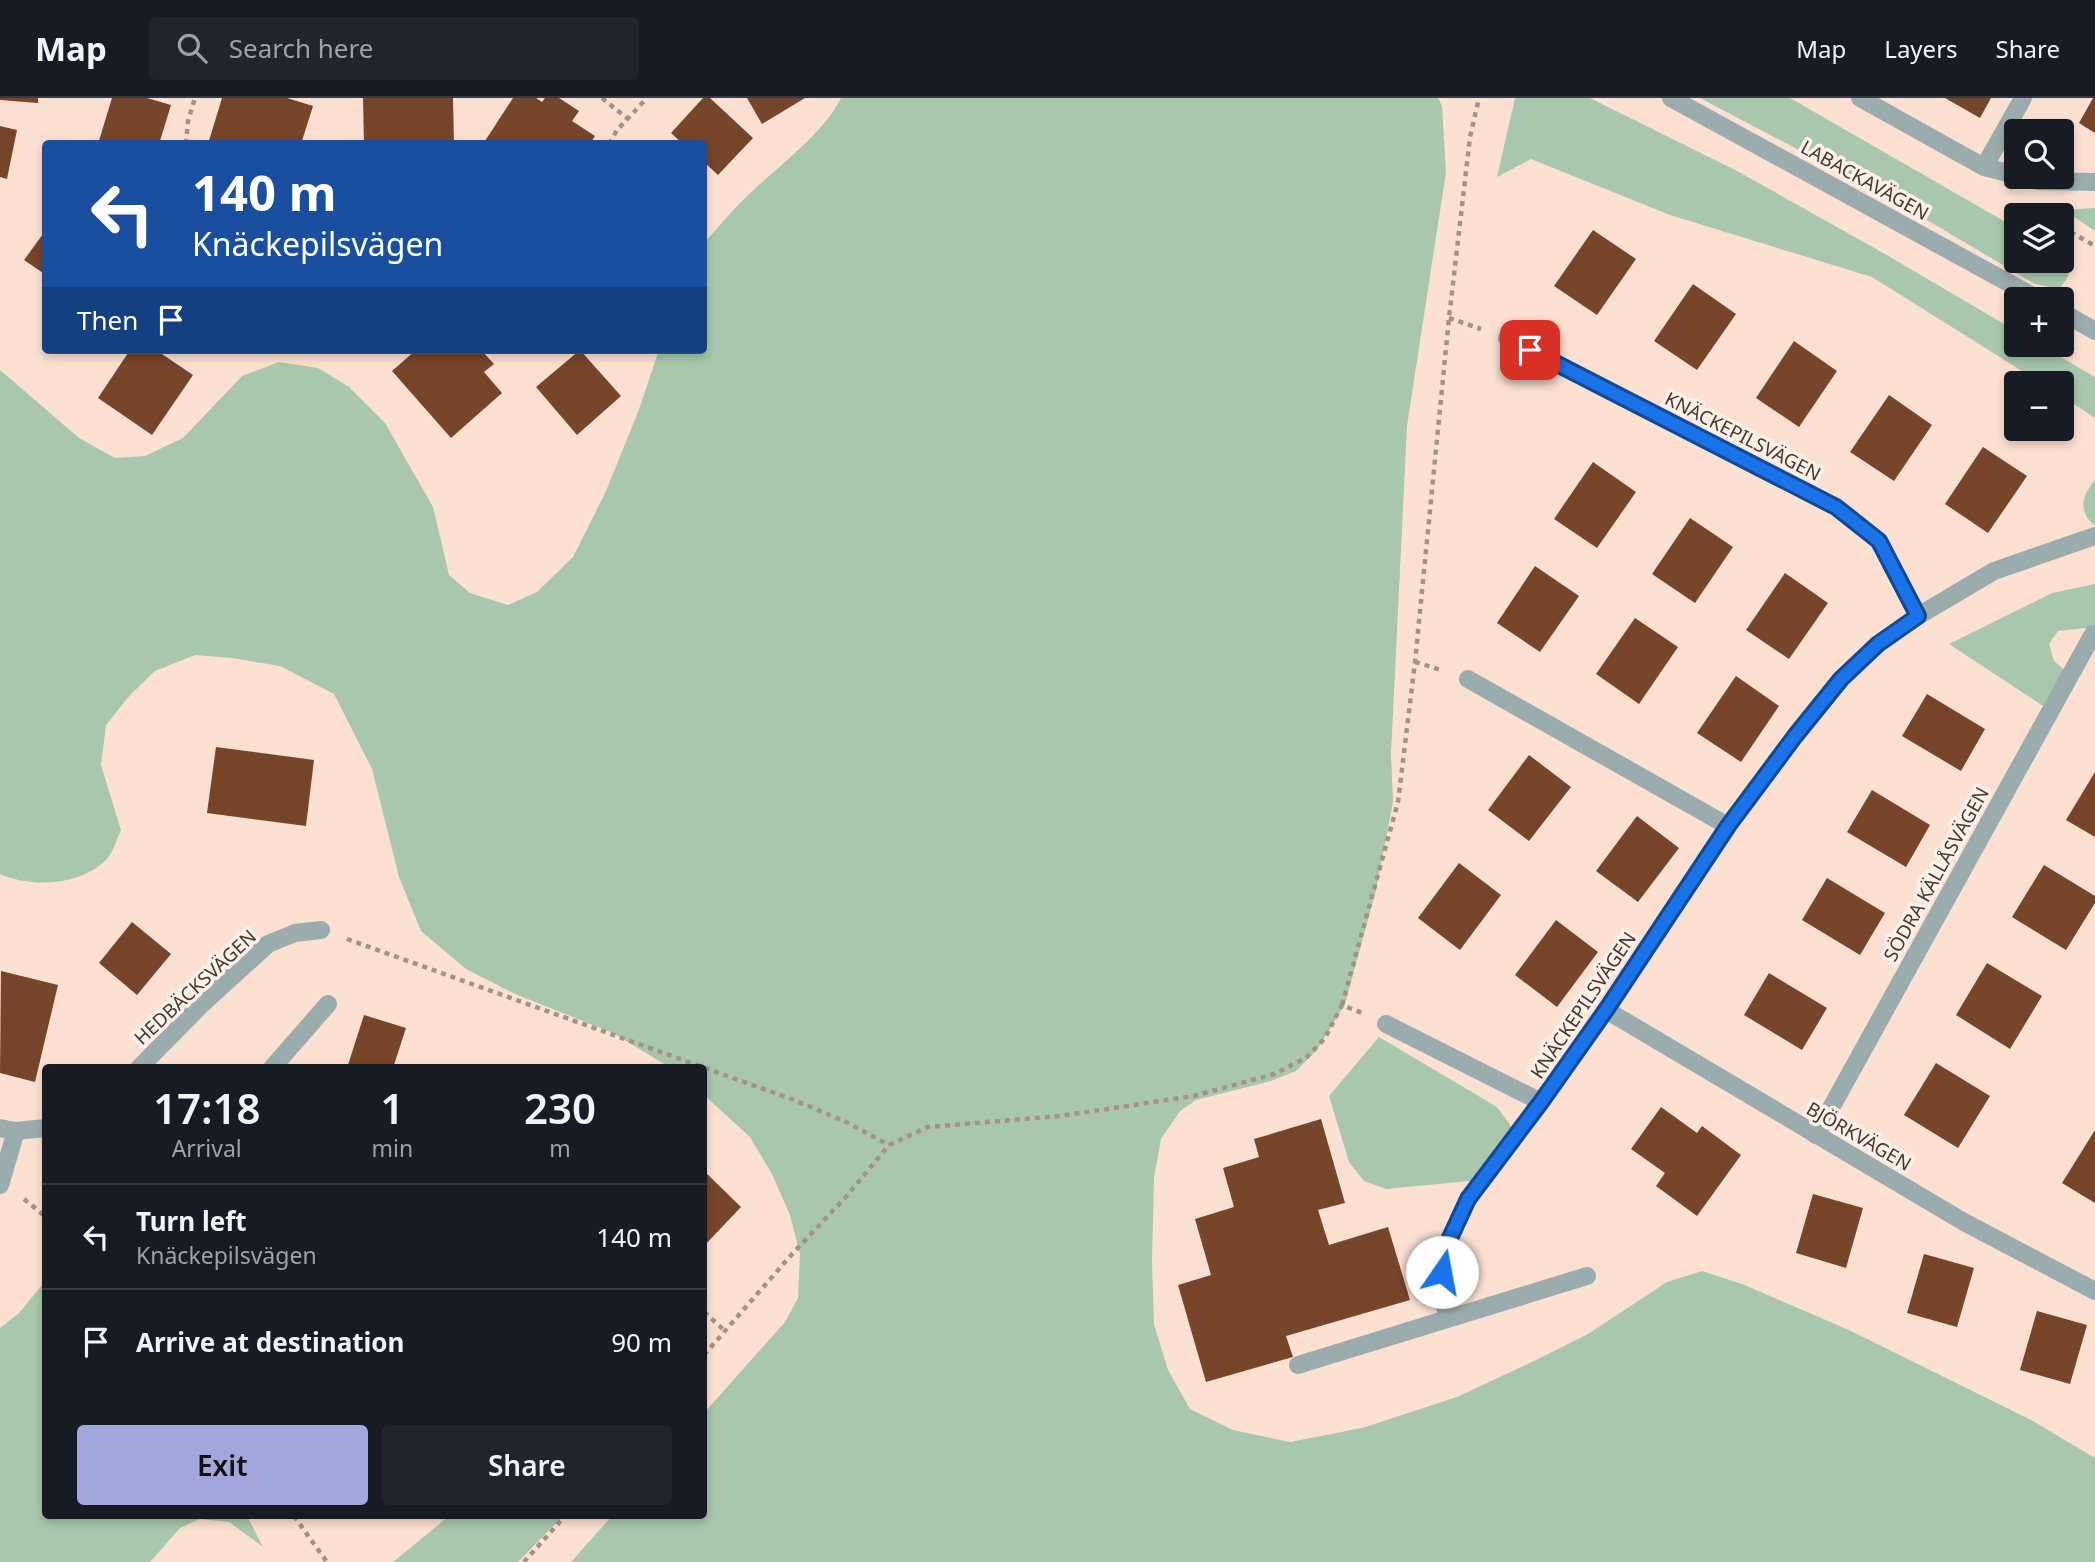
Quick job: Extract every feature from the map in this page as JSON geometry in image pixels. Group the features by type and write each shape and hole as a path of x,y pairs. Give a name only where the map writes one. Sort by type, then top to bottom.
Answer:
{"street":[{"name":"LABACKAVÄGEN","path":"1671,98 2016,287"},
{"path":"1860,98 1984,167 2004,172"},
{"path":"1984,167 2023,98"},
{"path":"2074,182 2095,182"},
{"path":"2074,319 2095,331"},
{"name":"KNÄCKEPILSVÄGEN","path":"1507,338 1836,507 1879,541 1918,616"},
{"name":"KNÄCKEPILSVÄGEN","path":"1448,1317 1440,1290 1444,1251 1468,1199 1606,1010 1728,826 1841,679 1878,644 1918,616 1994,571 2095,536"},
{"name":"SÖDRA KÄLLÅSVÄGEN","path":"1816,1135 2093,634"},
{"path":"1468,679 1728,826"},
{"name":"HEDBÄCKSVÄGEN","path":"143,1064 202,1004 268,944 295,933 321,930"},
{"path":"275,1064 328,1003"},
{"name":"BJÖRKVÄGEN","path":"1606,1010 1964,1222 2095,1290"},
{"name":"KNÄCKEPILSVÄGEN","path":"1386,1024 1541,1102"},
{"path":"0,1185 8,1129 42,1128"},
{"path":"1298,1365 1587,1276"}],"path":[{"path":"186,140 188,121 195,98"},
{"path":"602,98 628,118"},
{"path":"611,140 617,130 647,98"},
{"path":"707,1351 889,1145 928,1128 1060,1116 1194,1096 1274,1074 1306,1058 1325,1038 1342,1005 1398,802 1415,662 1449,318 1470,137 1479,98"},
{"path":"2074,234 2095,246"},
{"path":"321,930 694,1064"},
{"path":"1342,1005 1386,1024"},
{"path":"707,1069 794,1100 846,1122 889,1145"},
{"path":"707,1315 724,1330"},
{"path":"296,1519 327,1562"},
{"path":"524,1562 562,1519"}],"green space":[{"path":"841,98 1438,98 1442,106 1446,172 1407,426 1391,754 1393,802 1376,890 1345,1004 1317,1050 1296,1071 1271,1081 1196,1100 1180,1111 1161,1139 1154,1178 1154,1324 1168,1370 1190,1409 1233,1430 1290,1442 1362,1428 1457,1397 1588,1334 1667,1282 1702,1271 1742,1284 1849,1330 2031,1420 2095,1458 2095,1562 571,1562 609,1519 707,1519 707,1410 785,1322 798,1298 800,1254 790,1215 772,1174 750,1137 707,1098 707,1064 664,1064 613,1033 515,994 466,969 421,931 399,877 372,769 334,694 280,666 195,655 155,671 130,695 106,725 101,765 121,830 106,860 83,875 55,882 27,881 0,874 0,370 79,438 115,458 145,456 183,438 242,376 279,362 318,368 349,387 385,423 433,507 449,575 470,593 508,605 537,592 573,557 606,491 658,354 707,354 707,240 743,200 810,139"},
{"path":"1515,98 1590,98 1739,172 2004,324 2004,357 2061,357 2095,377 2095,418 2074,404 2074,371 2022,371 1872,277 1670,215 1531,159 1497,177"},
{"path":"1700,98 1790,98 2004,221 2004,266 1888,197"},
{"path":"2095,208 2095,231 2074,217 2074,209"},
{"path":"2016,273 2069,273 2061,287 2035,284"},
{"path":"2095,480 2095,526 2086,515 2083,504"},
{"path":"2095,584 2095,627 2058,631 2049,644 2054,661 2068,673 2046,708 1949,644 2052,593"},
{"path":"1379,1037 1497,1107 1509,1123 1514,1135 1479,1180 1386,1189 1364,1181 1349,1162 1329,1096"},
{"path":"42,1285 42,1519 200,1519 180,1528 150,1562 0,1562 0,1328 19,1313"},
{"path":"200,1519 249,1519 263,1547 229,1522"},
{"path":"445,1519 560,1519 518,1562 393,1562"}],"building":[{"path":"38,98 38,103 0,100"},
{"path":"112,98 147,98 171,105 160,140 99,140"},
{"path":"222,98 287,98 313,106 302,140 209,140"},
{"path":"363,98 453,98 454,140 364,140"},
{"path":"513,98 536,98 542,102 545,98 559,98 579,111 572,121 595,136 592,140 486,140"},
{"path":"703,98 710,98 753,138 718,175 707,165 707,140 679,140 671,133"},
{"path":"747,98 805,98 762,124"},
{"path":"1945,98 1991,98 1980,118"},
{"path":"2095,98 2095,133 2079,123"},
{"path":"0,126 17,130 7,179 0,177"},
{"path":"1593,230 1636,259 1597,315 1554,286"},
{"path":"42,235 42,272 24,260"},
{"path":"1693,284 1736,314 1697,370 1654,341"},
{"path":"1794,341 1837,371 1799,427 1756,398"},
{"path":"127,354 162,354 193,375 152,435 98,398"},
{"path":"411,354 485,354 494,364 484,372 502,393 451,438 392,371"},
{"path":"575,354 584,354 621,396 577,435 536,387"},
{"path":"1889,395 1932,425 1894,481 1850,452"},
{"path":"1983,447 2027,476 1988,533 1945,504"},
{"path":"1593,462 1636,492 1597,548 1554,519"},
{"path":"1690,518 1733,547 1695,603 1652,574"},
{"path":"1535,566 1579,596 1540,652 1497,623"},
{"path":"1785,573 1828,603 1789,659 1746,630"},
{"path":"1635,618 1678,647 1639,704 1596,674"},
{"path":"1736,676 1779,706 1741,762 1697,733"},
{"path":"1927,694 1985,729 1961,771 1902,736"},
{"path":"216,747 314,760 306,826 207,813"},
{"path":"1529,755 1571,787 1529,841 1488,810"},
{"path":"2095,772 2095,837 2066,820"},
{"path":"1872,790 1930,825 1906,867 1847,832"},
{"path":"1637,816 1679,848 1638,902 1596,871"},
{"path":"1459,863 1501,895 1460,950 1418,918"},
{"path":"2044,865 2095,896 2095,903 2066,950 2012,917"},
{"path":"1827,878 1885,913 1860,955 1802,920"},
{"path":"1556,920 1598,952 1557,1007 1515,975"},
{"path":"132,922 171,954 137,995 99,963"},
{"path":"1987,963 2042,996 2010,1049 1956,1015"},
{"path":"1,971 58,985 35,1082 0,1073"},
{"path":"1769,973 1827,1008 1802,1050 1744,1015"},
{"path":"364,1015 406,1028 394,1064 348,1064"},
{"path":"1936,1063 1990,1096 1958,1148 1904,1115"},
{"path":"1661,1107 1697,1133 1702,1126 1741,1155 1697,1216 1656,1186 1665,1173 1631,1149"},
{"path":"1321,1119 1345,1203 1318,1210 1329,1245 1388,1227 1410,1300 1286,1336 1293,1357 1206,1382 1178,1285 1211,1275 1195,1219 1234,1207 1223,1168 1259,1157 1254,1139"},
{"path":"2095,1130 2095,1203 2062,1183"},
{"path":"707,1174 741,1207 707,1243"},
{"path":"1813,1194 1863,1208 1846,1268 1796,1253"},
{"path":"1924,1254 1974,1268 1957,1327 1907,1313"},
{"path":"2037,1311 2087,1325 2070,1384 2020,1370"}],"route":[{"path":"1442,1272 1444,1251 1468,1199 1606,1010 1728,826 1841,679 1878,644 1918,616 1879,541 1836,507 1530,350"}]}
